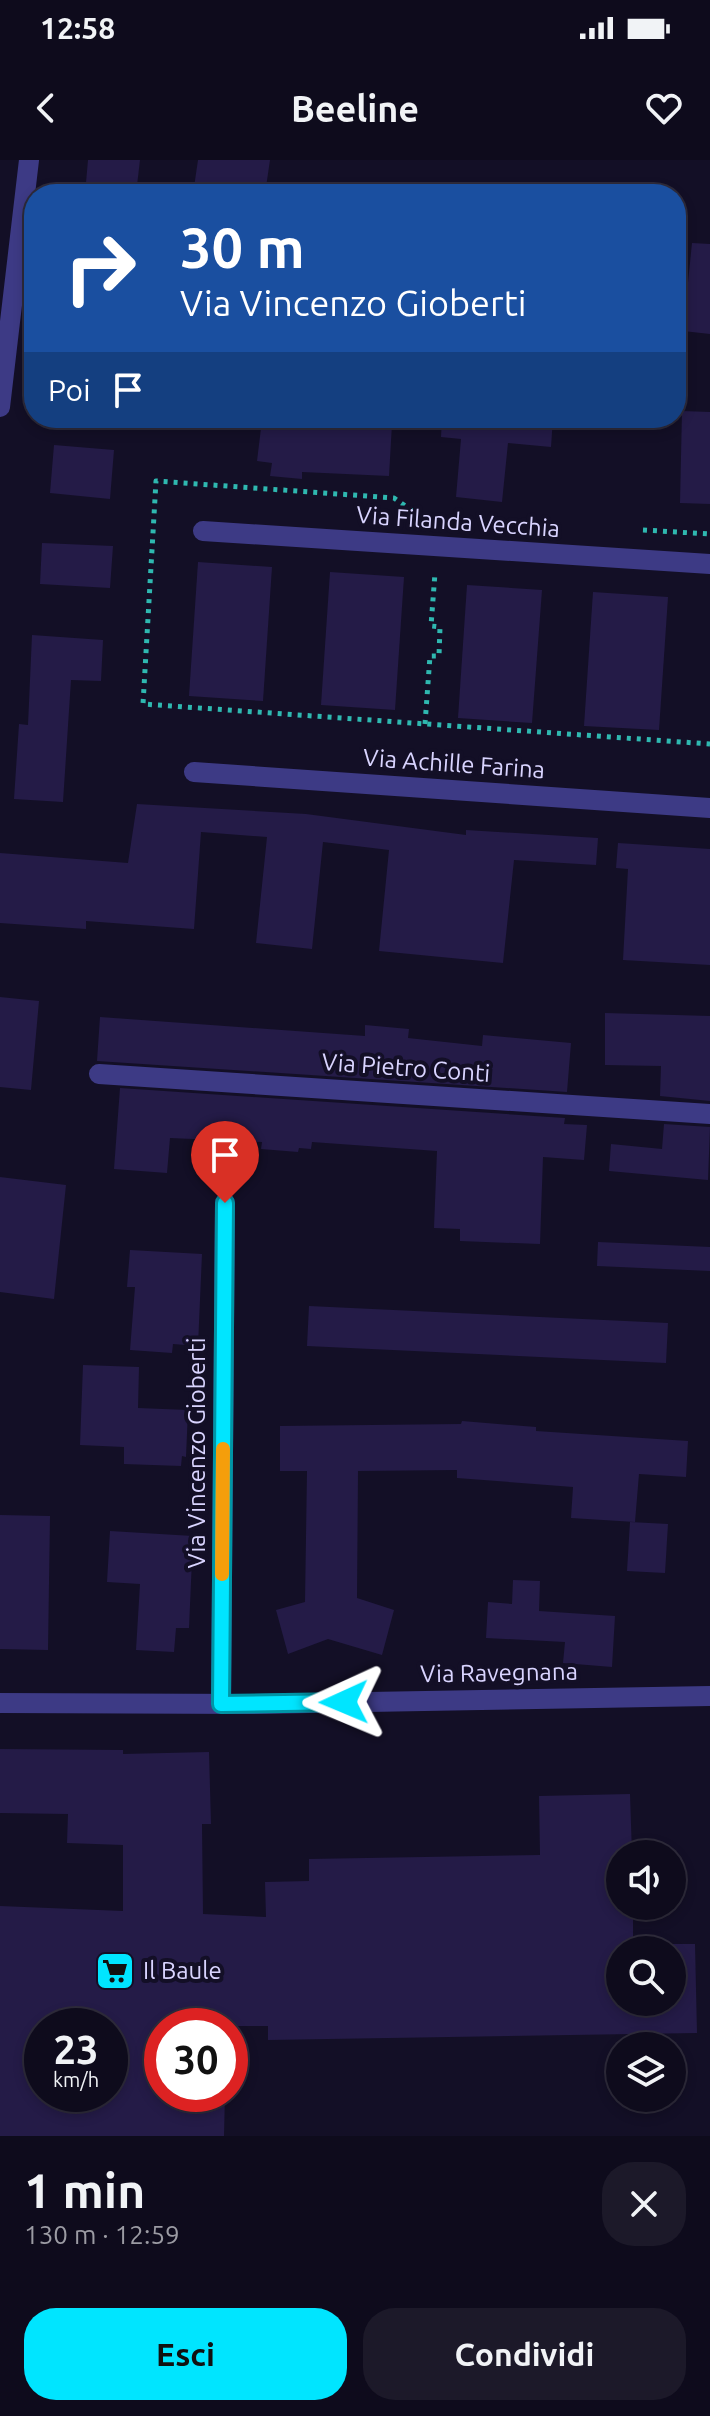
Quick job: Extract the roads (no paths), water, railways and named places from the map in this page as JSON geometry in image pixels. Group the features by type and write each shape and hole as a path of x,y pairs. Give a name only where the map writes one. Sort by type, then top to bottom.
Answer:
{"street":[{"path":"26,184 29,160"},
{"path":"0,407 24,203"},
{"name":"Via Filanda Vecchia","path":"203,531 710,564"},
{"name":"Via Achille Farina","path":"194,772 710,808"},
{"name":"Via Pietro Conti","path":"99,1074 710,1114"},
{"name":"Via Vincenzo Gioberti","path":"221,1704 225,1203"},
{"name":"Via Ravegnana","path":"0,1703 221,1704 710,1696"}],"place":[{"name":"Il Baule","path":"115,1971"}]}
